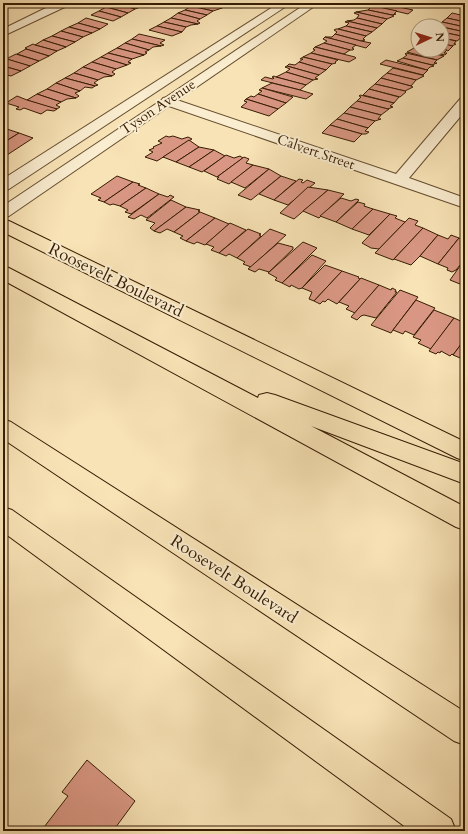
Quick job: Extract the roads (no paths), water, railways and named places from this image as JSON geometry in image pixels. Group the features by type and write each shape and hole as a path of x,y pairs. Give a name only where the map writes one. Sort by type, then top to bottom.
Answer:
{"highway":[{"name":"Roosevelt Boulevard","path":"3,225 465,452"},
{"path":"3,272 465,519"},
{"path":"188,371 465,474"},
{"name":"Roosevelt Boulevard","path":"3,428 465,730"},
{"path":"3,518 438,831"}],"street":[{"path":"3,33 65,3"},
{"name":"Tyson Avenue","path":"3,186 286,3"},
{"name":"Tyson Avenue","path":"3,213 314,3"},
{"path":"184,69 204,76"},
{"name":"Calvert Street","path":"168,101 465,203"},
{"path":"399,180 465,102"}]}
